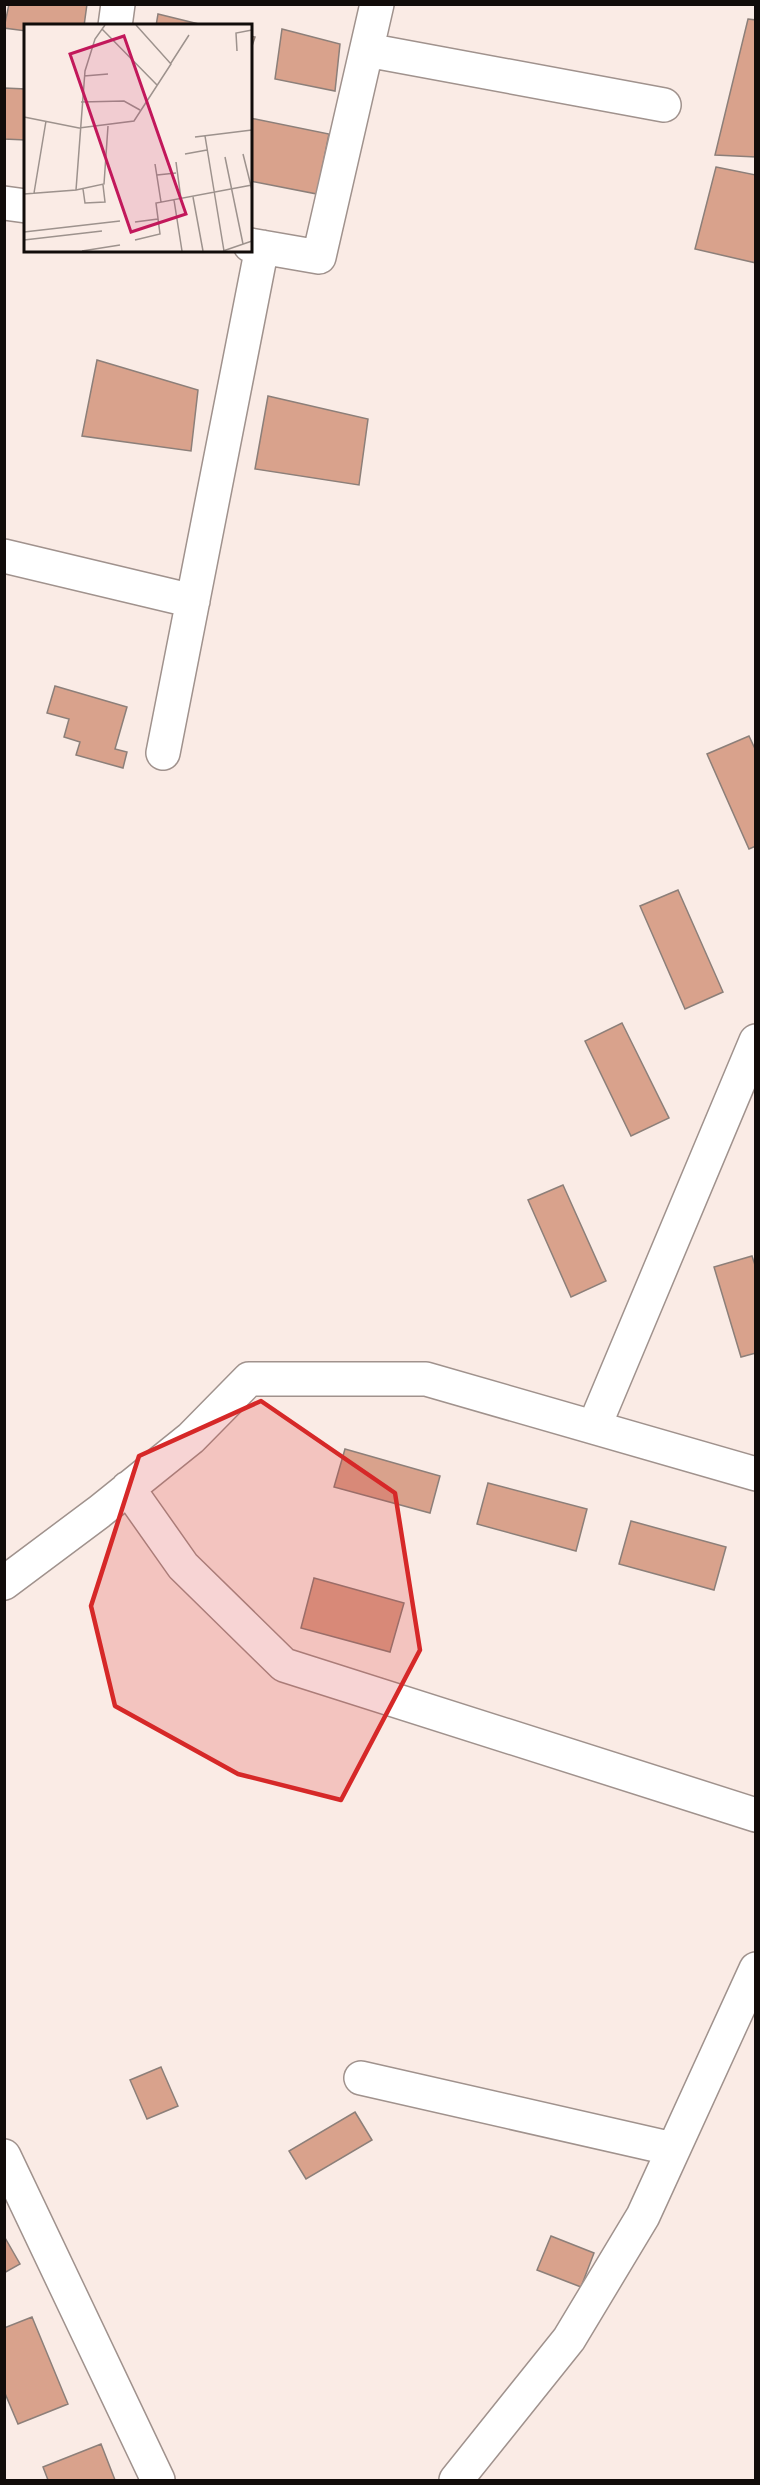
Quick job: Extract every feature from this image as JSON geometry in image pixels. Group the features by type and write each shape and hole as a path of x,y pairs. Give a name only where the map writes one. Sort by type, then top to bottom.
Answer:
{"street":[{"path":"115,24 118,4"},
{"path":"163,753 193,601 256,246 319,257 377,4"},
{"path":"366,50 664,105"},
{"path":"4,202 24,206"},
{"path":"4,556 193,601"},
{"path":"594,1427 756,1041"},
{"path":"4,1583 191,1438 249,1379 426,1379 756,1474"},
{"path":"128,1488 183,1566 284,1665 756,1815"},
{"path":"456,2481 569,2339 643,2216 756,1969"},
{"path":"361,2079 673,2150"},
{"path":"4,2156 158,2481"}],"highlighted area":[{"path":"261,1401 395,1493 420,1650 341,1800 238,1774 115,1706 91,1606 139,1456"}],"building":[{"path":"9,4 87,4 84,24 24,24 24,31 4,28"},
{"path":"158,14 199,24 156,24"},
{"path":"748,19 756,20 756,157 715,155"},
{"path":"282,29 340,44 335,91 275,79"},
{"path":"4,88 24,89 24,140 4,139"},
{"path":"252,118 329,134 317,194 252,181"},
{"path":"716,167 756,175 756,263 695,249"},
{"path":"97,360 198,390 191,451 82,436"},
{"path":"268,396 368,419 359,485 255,469"},
{"path":"55,686 127,707 115,749 127,752 123,768 76,755 80,742 64,737 69,719 47,713"},
{"path":"749,736 756,751 756,846 749,849 707,754"},
{"path":"678,890 723,992 685,1009 640,906"},
{"path":"622,1023 669,1118 631,1136 585,1041"},
{"path":"563,1185 606,1281 571,1297 528,1200"},
{"path":"752,1256 756,1268 756,1353 741,1357 714,1267"},
{"path":"345,1449 440,1476 430,1513 334,1487"},
{"path":"488,1483 587,1509 576,1551 477,1524"},
{"path":"631,1521 726,1547 714,1590 619,1564"},
{"path":"314,1578 404,1603 390,1652 301,1628"},
{"path":"161,2067 178,2106 147,2119 130,2080"},
{"path":"355,2112 372,2140 306,2179 289,2151"},
{"path":"4,2236 20,2264 4,2273"},
{"path":"551,2236 594,2253 581,2287 537,2270"},
{"path":"32,2317 68,2404 18,2424 4,2391 4,2328"},
{"path":"101,2444 115,2480 48,2480 43,2467"}]}
